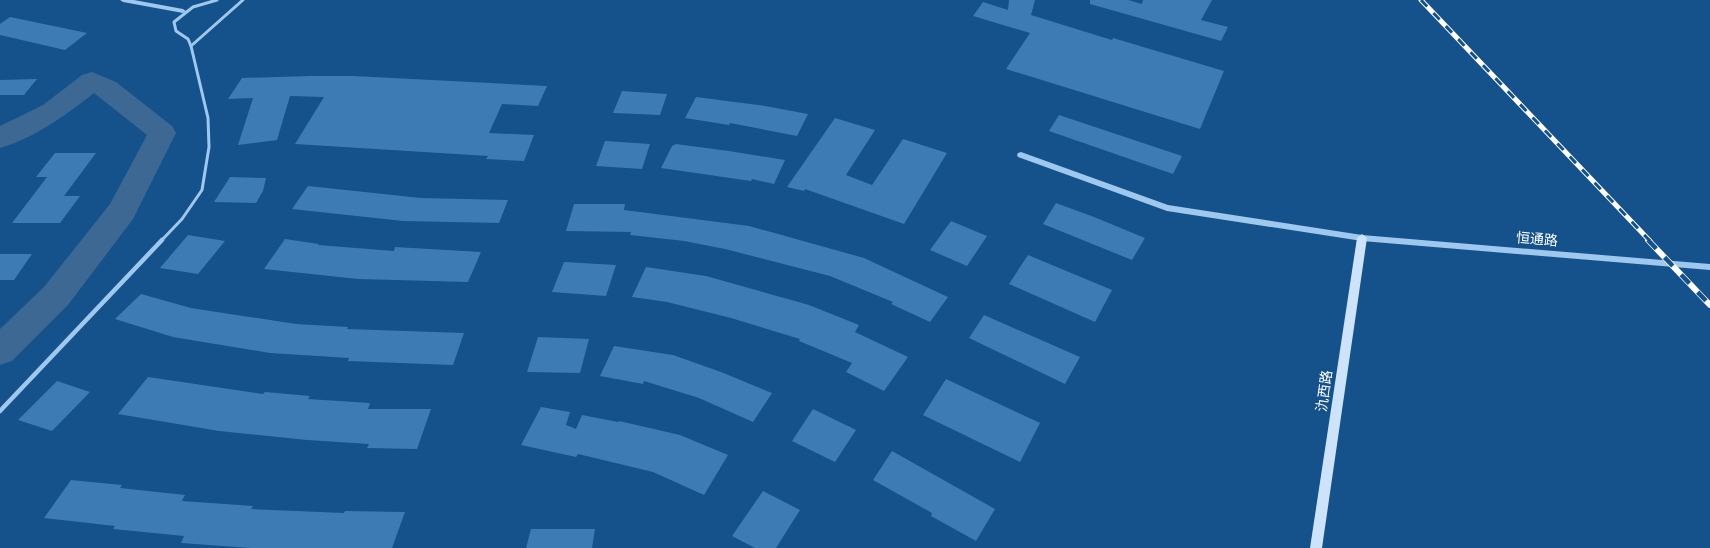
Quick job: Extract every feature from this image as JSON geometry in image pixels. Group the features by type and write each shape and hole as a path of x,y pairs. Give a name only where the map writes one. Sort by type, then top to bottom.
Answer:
{"main road":[{"name":"氿西路","path":"1316,548 1362,238"}],"street":[{"path":"123,0 183,11"},
{"name":"恒通路","path":"1022,155 1167,208 1362,238 1710,267"}],"lane":[{"path":"0,411 182,219 202,190 209,147 208,118 191,46 188,39 176,31 174,22 183,11 199,2 217,0"},
{"path":"236,0 243,0"},
{"path":"191,46 243,0"}],"building":[{"path":"1009,0 1035,0 1031,15 1224,71 1200,129 1006,69 1030,33 973,16 983,2 1008,10"},
{"path":"1090,0 1128,0 1142,4 1143,0 1212,0 1201,20 1228,27 1221,41 1090,4"},
{"path":"10,17 87,33 65,50 0,35 0,24"},
{"path":"353,76 547,86 538,106 502,104 489,133 534,135 524,161 486,159 488,156 295,144 324,97 290,96 277,140 238,145 253,98 228,99 242,78"},
{"path":"37,79 24,95 0,95 0,80"},
{"path":"622,91 667,94 660,115 613,113"},
{"path":"696,97 808,114 797,136 730,123 729,125 685,118"},
{"path":"1059,115 1182,156 1173,174 1049,131"},
{"path":"835,118 875,130 846,175 872,185 903,139 947,153 904,224 805,189 804,191 787,187"},
{"path":"605,141 650,144 642,169 596,166"},
{"path":"676,144 785,160 774,184 752,179 751,181 661,168 672,146"},
{"path":"55,153 96,153 64,196 80,196 60,223 12,223 47,177 36,177"},
{"path":"230,177 266,178 263,191 256,203 214,202"},
{"path":"308,186 421,198 508,200 499,223 403,221 292,209"},
{"path":"1056,203 1145,238 1132,260 1043,224"},
{"path":"574,204 625,204 624,210 749,226 864,258 948,297 930,322 891,304 893,302 830,276 725,249 684,241 630,235 631,232 566,231"},
{"path":"951,221 987,236 967,266 930,250"},
{"path":"188,235 225,241 198,274 160,268"},
{"path":"285,239 318,245 394,251 395,247 481,252 468,282 358,279 264,269"},
{"path":"0,254 32,254 14,280 0,280"},
{"path":"1028,255 1112,290 1095,322 1009,284"},
{"path":"564,262 616,265 606,296 552,292"},
{"path":"646,267 706,276 809,305 859,325 855,332 908,357 884,391 846,372 852,363 799,341 800,339 731,318 667,302 632,297"},
{"path":"141,294 191,308 296,324 348,327 347,329 464,333 453,365 348,361 349,358 270,353 173,337 115,319"},
{"path":"984,315 1080,357 1065,384 969,338"},
{"path":"538,337 589,339 580,373 527,372"},
{"path":"614,346 673,355 772,393 753,422 699,398 644,381 643,384 600,376"},
{"path":"148,377 263,394 265,392 310,396 308,399 370,403 368,409 431,409 417,449 367,448 369,444 219,431 118,414"},
{"path":"946,379 1040,423 1020,462 923,415"},
{"path":"57,381 90,392 52,431 18,420"},
{"path":"541,407 570,412 566,425 576,429 582,415 619,421 680,435 728,455 704,495 653,472 578,454 576,457 521,445"},
{"path":"813,409 856,430 835,462 792,441"},
{"path":"892,451 995,509 976,541 931,516 932,513 873,480"},
{"path":"71,480 122,485 120,488 185,495 182,501 253,506 251,509 344,513 345,511 405,512 392,548 251,548 181,543 184,536 113,529 115,526 44,518"},
{"path":"763,491 800,510 776,548 755,548 732,536"},
{"path":"531,529 595,529 592,548 526,548"}],"waterway":[{"path":"0,138 53,111 92,81 106,88 162,133 122,211 56,296 0,351"}],"railway":[{"path":"1421,0 1650,241"},
{"path":"1648,240 1710,305"}]}
